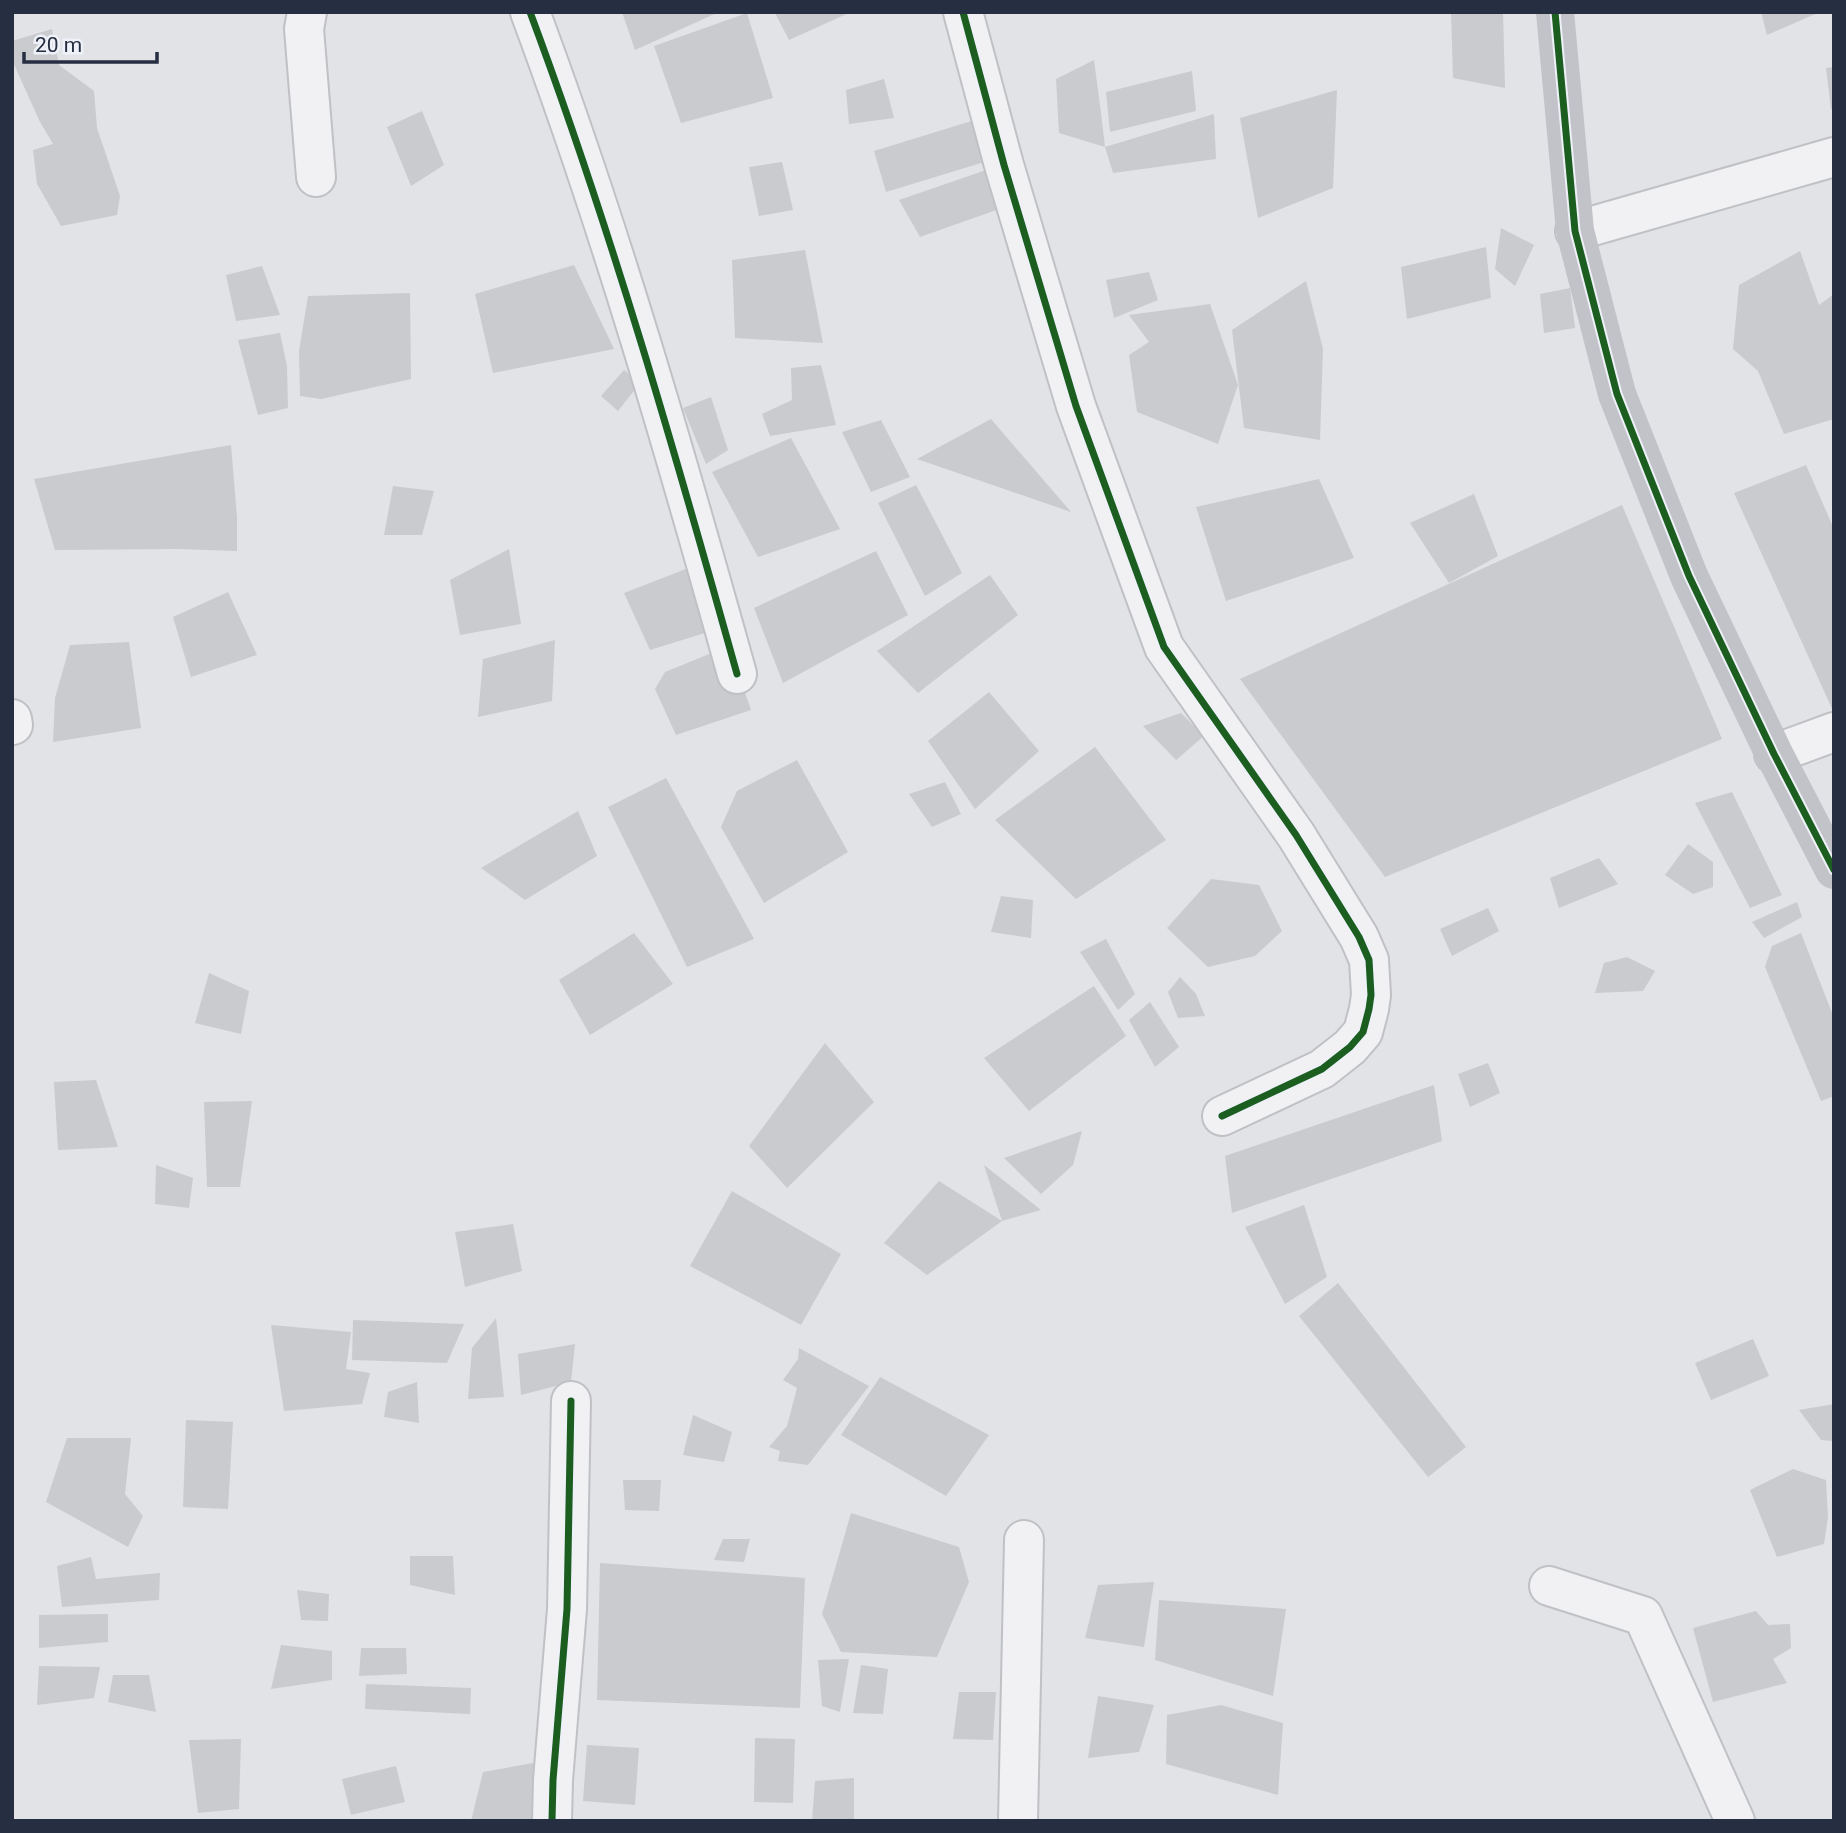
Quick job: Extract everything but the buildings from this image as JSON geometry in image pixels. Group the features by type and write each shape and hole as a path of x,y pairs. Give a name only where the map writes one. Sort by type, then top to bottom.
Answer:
{"street":[{"path":"307,12 304,29 316,177"},
{"path":"530,12 560,92 630,304 737,674"},
{"path":"962,12 1004,166 1076,406 1164,647 1296,835 1359,937 1369,960 1369,1009 1363,1032 1350,1047 1322,1069 1222,1116"},
{"path":"1555,12 1575,230 1617,394 1689,576 1774,754 1834,870"},
{"path":"1575,230 1834,157"},
{"path":"12,719 13,726"},
{"path":"1774,754 1834,732"},
{"path":"552,1821 567,1609 571,1401"},
{"path":"1018,1821 1024,1540"},
{"path":"1549,1586 1643,1616 1735,1821"}],"cycle path":[{"path":"530,12 615,258 666,424 737,674"},
{"path":"963,12 1004,165 1076,406 1164,647 1296,835 1359,937 1369,960 1369,1009 1363,1032 1350,1047 1322,1069 1222,1116"},
{"path":"1555,12 1575,231 1617,394 1689,576 1774,754 1834,870"},
{"path":"552,1821 567,1609 571,1401"}]}
